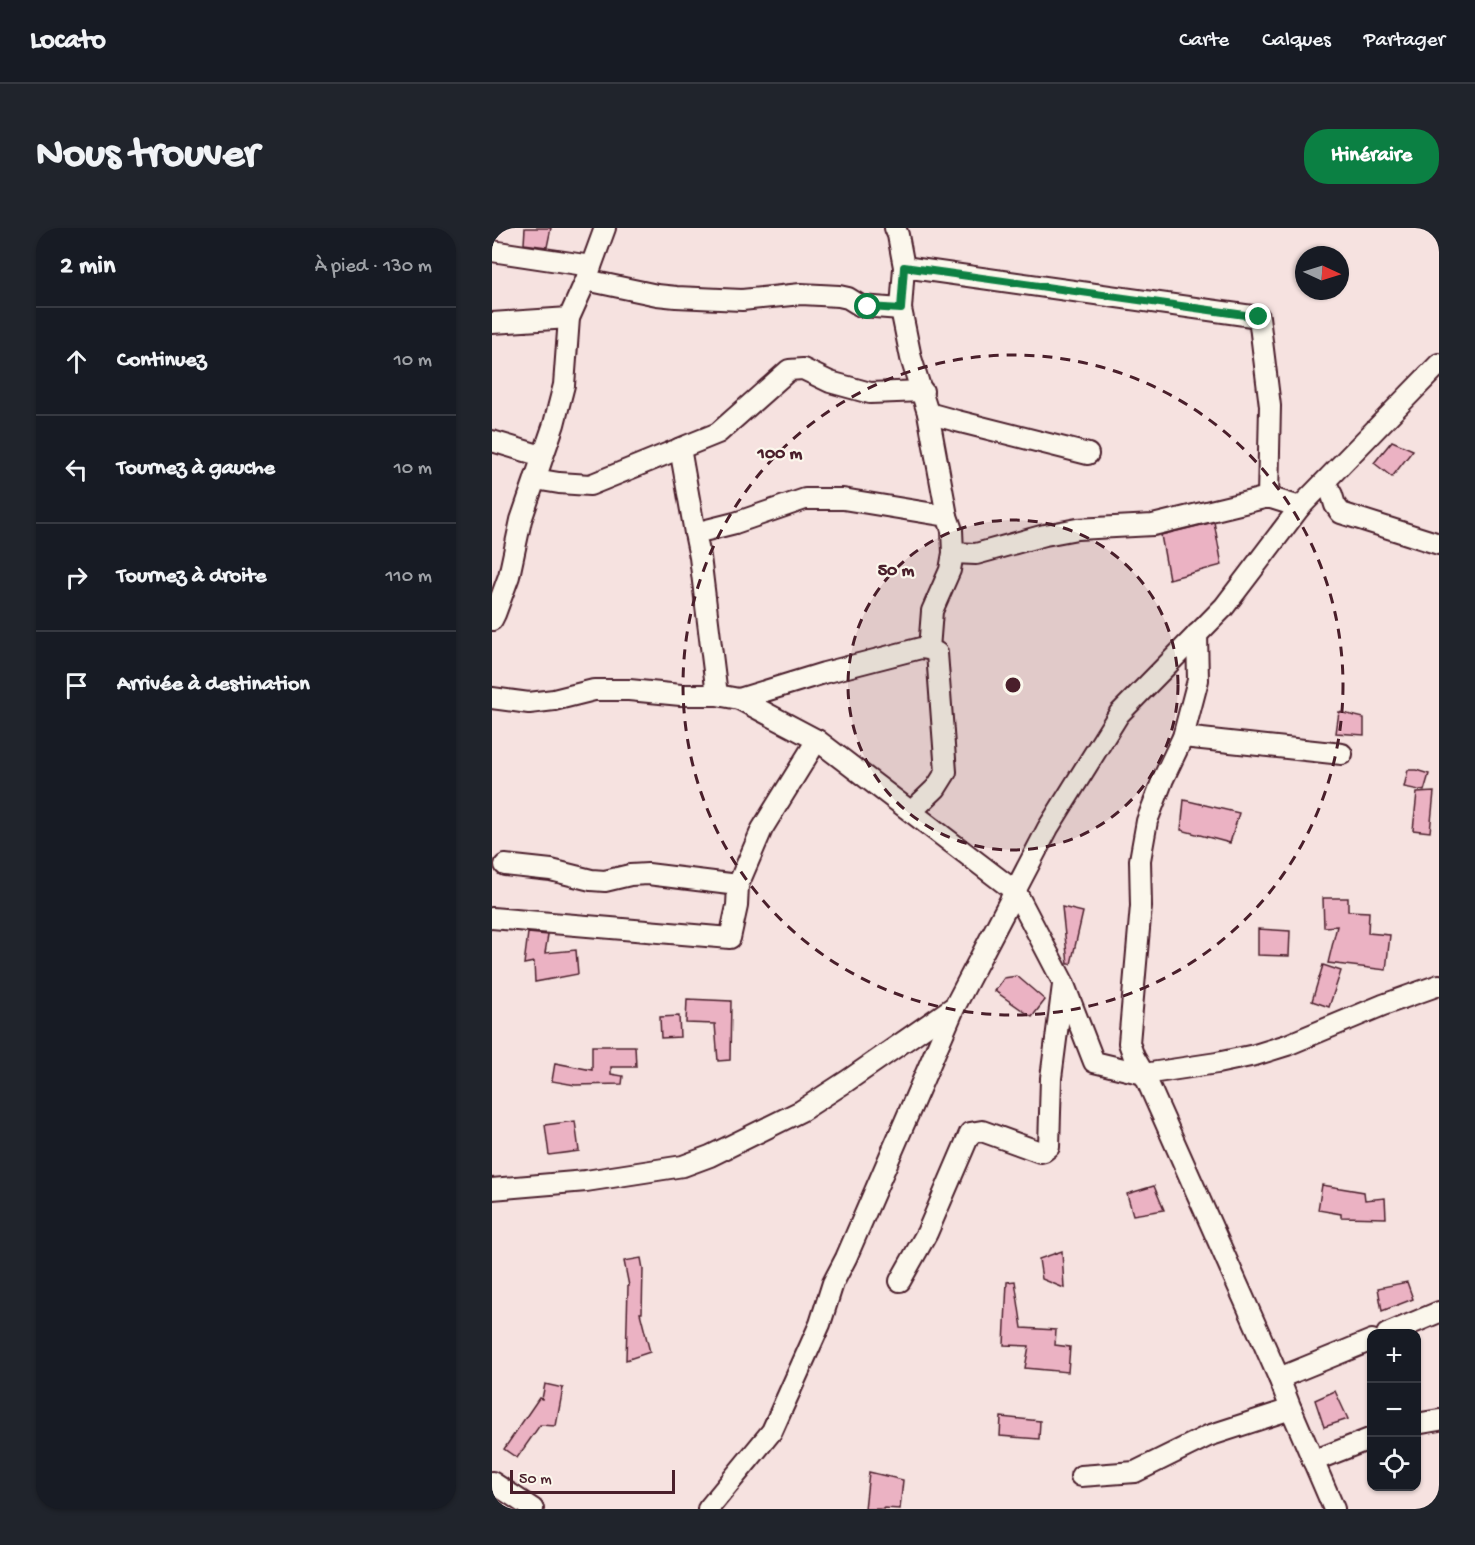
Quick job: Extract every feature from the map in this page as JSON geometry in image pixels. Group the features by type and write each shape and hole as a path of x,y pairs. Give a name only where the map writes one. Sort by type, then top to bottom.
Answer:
{"street":[{"path":"492,620 509,576 521,520 554,424 564,385 569,318 605,228"},
{"path":"895,228 904,267 901,309 911,358 928,412 947,516 952,530 953,554 950,570 932,611 929,649"},
{"path":"492,251 588,273 657,295 742,300 801,294 839,296 848,298 861,306 901,309"},
{"path":"904,267 1259,317 1270,406 1268,497"},
{"path":"492,323 569,318"},
{"path":"708,1509 772,1431 820,1324 833,1283 955,1006 1048,828 1119,714 1224,607 1300,507 1439,364"},
{"path":"535,479 590,485 718,433 789,370 803,369 830,382 870,393 923,391"},
{"path":"928,412 1088,454"},
{"path":"492,441 542,456"},
{"path":"680,448 700,557 717,695"},
{"path":"1325,482 1341,513 1439,543"},
{"path":"953,554 976,554 1077,529 1153,525 1268,497 1300,507"},
{"path":"695,532 735,523 805,499 843,499 947,516"},
{"path":"1197,634 1198,680 1183,737 1163,779 1147,821 1140,860 1141,906 1129,1043 1280,1378 1334,1509"},
{"path":"739,699 834,670 921,648 937,653 946,772 936,788 912,811"},
{"path":"492,698 529,703 554,700 594,690 717,695 739,699 817,740 1016,892 1063,982 1094,1062 1144,1074 1255,1055 1287,1045 1383,1005 1439,985"},
{"path":"1183,737 1342,754"},
{"path":"492,918 730,938 737,906 738,885 762,829 817,740"},
{"path":"505,865 551,870 591,880 605,881 630,875 648,874 738,885"},
{"path":"900,1281 927,1233 970,1133 982,1131 1040,1152 1049,1147 1051,1078 1063,982"},
{"path":"492,1189 597,1179 682,1166 710,1156 801,1111 955,1006"},
{"path":"1399,1329 1439,1312"},
{"path":"1280,1378 1367,1342"},
{"path":"1081,1476 1135,1472 1208,1436 1291,1409"},
{"path":"1421,1423 1439,1420"},
{"path":"1313,1461 1367,1440"},
{"path":"492,1482 533,1509"}],"building":[{"path":"525,228 551,228 547,247 524,244"},
{"path":"1392,441 1413,450 1392,477 1374,463"},
{"path":"1214,522 1222,565 1169,579 1161,535"},
{"path":"1339,712 1364,718 1364,735 1336,733"},
{"path":"1408,770 1429,774 1424,791 1404,787"},
{"path":"1434,792 1430,832 1413,830 1417,793"},
{"path":"1184,800 1239,813 1230,843 1181,830"},
{"path":"1323,898 1348,898 1348,911 1369,912 1368,933 1390,935 1386,970 1328,963 1337,926 1324,927"},
{"path":"1062,907 1083,912 1071,964 1068,964"},
{"path":"1258,929 1290,931 1289,956 1258,955"},
{"path":"528,933 548,935 545,953 576,950 578,974 535,982 534,962 524,964"},
{"path":"1323,965 1341,971 1329,1007 1312,1001"},
{"path":"1017,976 1045,1000 1032,1017 995,991 1004,978"},
{"path":"687,999 731,1001 730,1060 718,1061 715,1024 686,1023"},
{"path":"679,1016 680,1037 661,1038 660,1017"},
{"path":"592,1046 635,1046 636,1067 611,1067 611,1074 623,1076 622,1084 575,1085 552,1081 555,1063 592,1070"},
{"path":"575,1121 579,1151 549,1155 545,1125"},
{"path":"1322,1185 1364,1192 1365,1200 1385,1198 1386,1218 1341,1217 1341,1214 1318,1210"},
{"path":"1154,1186 1164,1210 1133,1215 1127,1194"},
{"path":"1062,1251 1064,1288 1042,1279 1039,1259"},
{"path":"641,1258 643,1269 642,1313 640,1313 650,1352 626,1360 629,1286 624,1261"},
{"path":"1015,1281 1022,1328 1056,1330 1055,1345 1070,1347 1068,1372 1025,1368 1029,1346 1004,1345 1007,1282"},
{"path":"1407,1282 1413,1299 1382,1311 1378,1288"},
{"path":"545,1384 563,1388 556,1426 540,1425 517,1458 504,1449 539,1398 542,1399"},
{"path":"1335,1391 1348,1419 1324,1427 1315,1400"},
{"path":"1001,1417 1040,1421 1039,1439 1000,1436"},
{"path":"869,1472 903,1480 900,1509 865,1509"}],"route":[{"path":"868,307 901,309 904,267 1259,317"}]}
